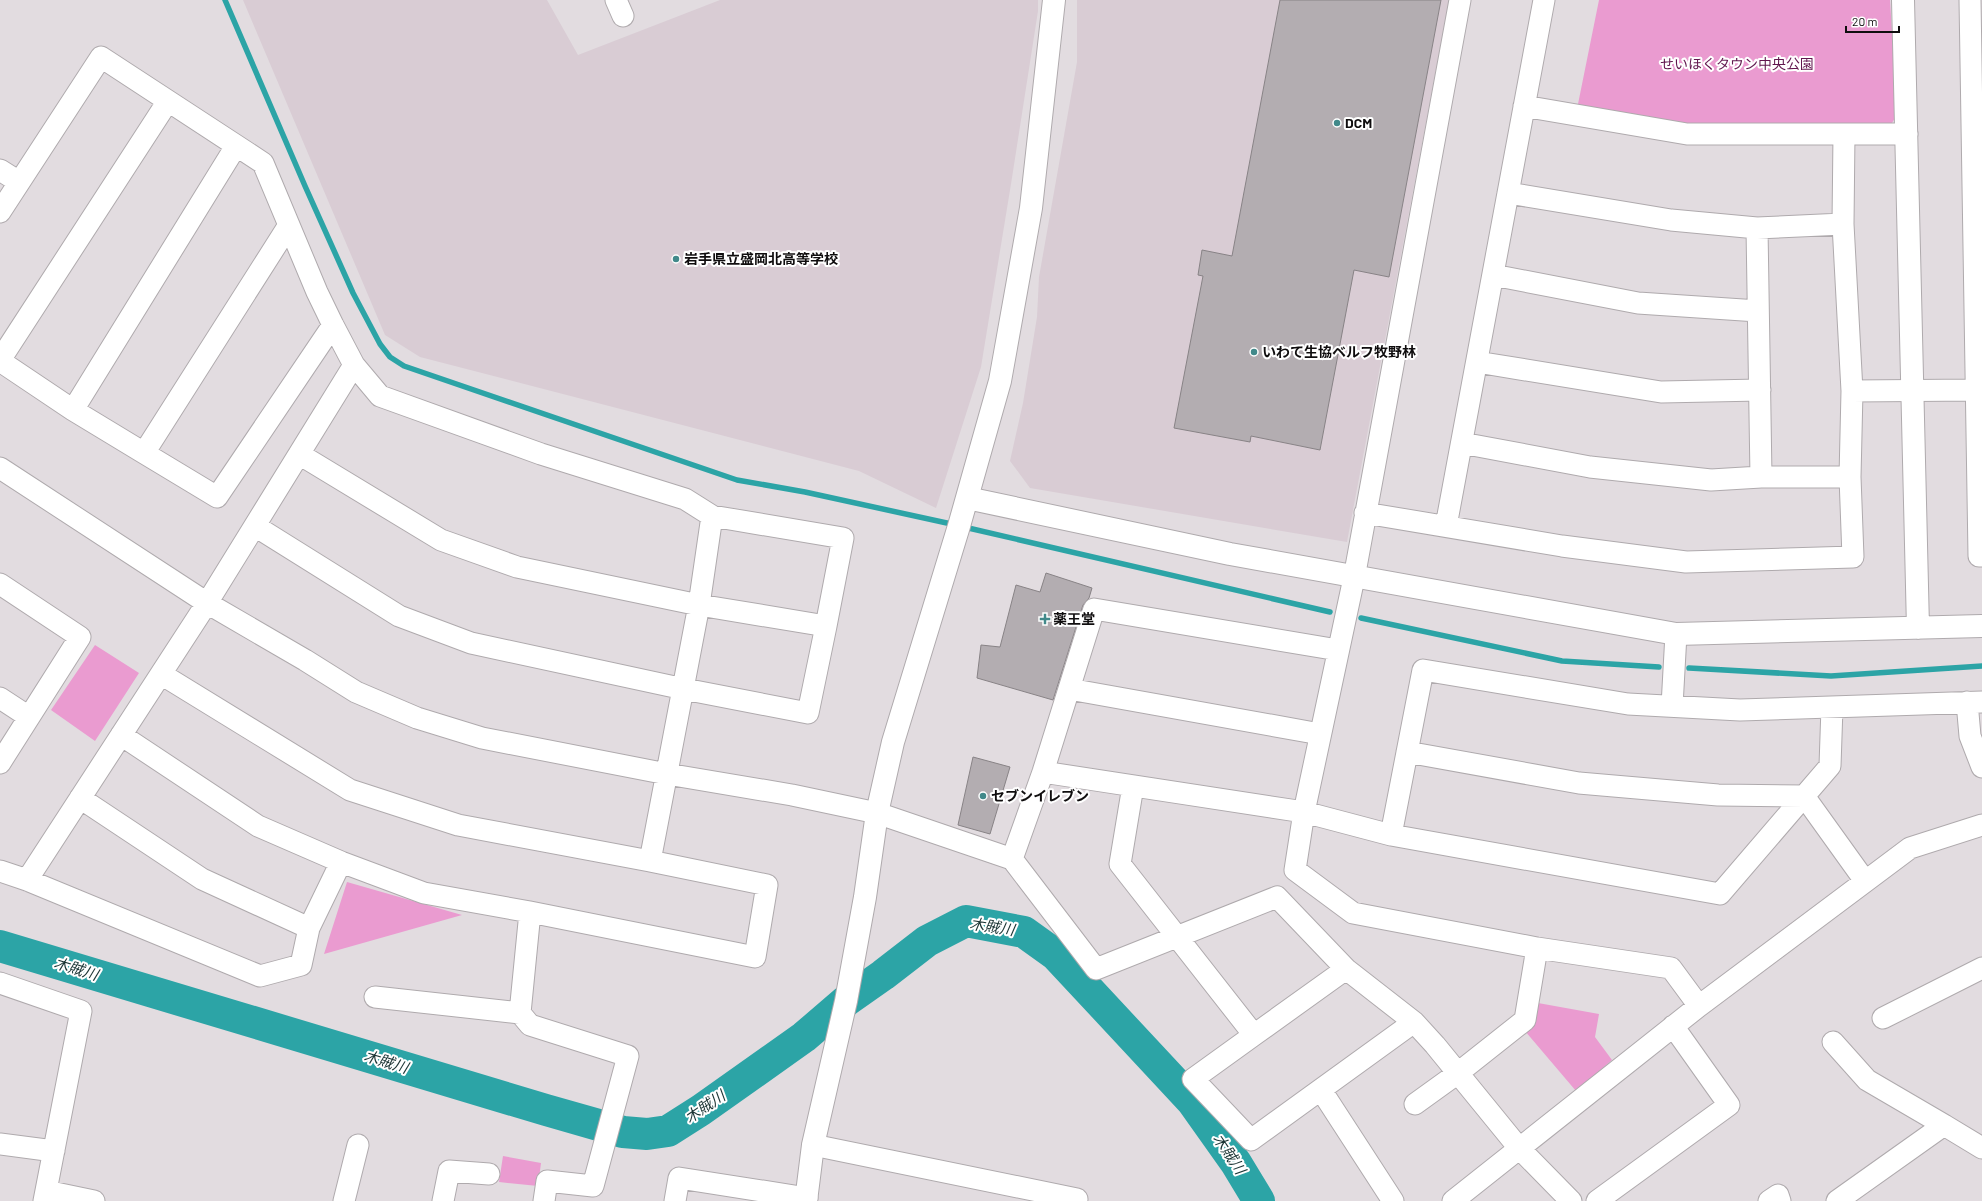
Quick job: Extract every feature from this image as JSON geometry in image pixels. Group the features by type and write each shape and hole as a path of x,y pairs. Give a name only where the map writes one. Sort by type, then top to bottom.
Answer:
{"street":[{"path":"675,1201 679,1178 807,1199 813,1145 846,1001 865,896 877,813 893,742 967,498 1000,381 1031,208 1054,0"},
{"path":"1460,0 1354,578 1320,734 1294,870 1353,913 1536,948 1671,968 1698,1006"},
{"path":"1446,526 1544,0"},
{"path":"1903,0 1918,628"},
{"path":"1970,0 1977,127 1976,390 1980,474 1979,556 1982,556"},
{"path":"0,212 101,57 262,163 317,292 333,325 354,365 380,396 541,454 685,499 712,516 843,538 808,713 684,689 471,643 399,616 255,526"},
{"path":"168,101 0,361 73,410 216,497 333,325"},
{"path":"1524,106 1687,134 1907,134"},
{"path":"1365,513 1562,546 1686,562 1853,558 1850,478 1852,391 1843,224 1844,134"},
{"path":"73,410 236,146"},
{"path":"0,170 20,182"},
{"path":"1508,193 1671,220 1757,228 1843,224"},
{"path":"144,453 289,225"},
{"path":"1757,228 1761,477"},
{"path":"1493,275 1638,303 1758,311"},
{"path":"1477,362 1661,392 1760,390"},
{"path":"27,880 207,603 354,365"},
{"path":"1852,391 1976,390"},
{"path":"1467,444 1590,467 1710,480 1761,477 1850,478"},
{"path":"299,454 441,540 517,567 699,605 826,626"},
{"path":"0,468 207,603 305,660 356,692 417,718 482,738 667,774 792,795 877,813 1012,859 1096,968 1277,897 1346,969 1414,1022 1520,1148 1571,1201"},
{"path":"967,498 1158,540 1354,578 1676,634 1982,626"},
{"path":"650,861 684,689 699,605 712,516"},
{"path":"0,584 80,637 0,763"},
{"path":"1012,859 1043,772 1094,609 1338,650"},
{"path":"1672,706 1676,634"},
{"path":"1391,835 1423,670 1628,704 1740,710 1974,702 1970,736 1982,767"},
{"path":"121,735 258,826 341,862 424,893 530,912 756,957 767,885 458,824 350,790 161,674"},
{"path":"1069,690 1320,734"},
{"path":"0,698 29,717"},
{"path":"1043,772 1304,812 1391,835 1720,894 1830,766 1832,707"},
{"path":"1407,752 1579,784 1718,795 1804,796"},
{"path":"1133,786 1120,864 1254,1035"},
{"path":"1804,796 1865,881"},
{"path":"80,798 202,879 309,928"},
{"path":"1453,1201 1698,1006 1910,848 1982,825"},
{"path":"0,871 27,880 260,976 301,965 309,928 341,862"},
{"path":"520,1013 530,912"},
{"path":"1415,1104 1458,1073 1525,1020 1536,948"},
{"path":"1883,1018 1982,968"},
{"path":"1346,969 1193,1079 1251,1140 1414,1022"},
{"path":"0,983 81,1011 45,1196 94,1201"},
{"path":"375,997 520,1013 530,1025 628,1056 593,1186 547,1181 544,1201"},
{"path":"1597,1201 1729,1105 1673,1026"},
{"path":"1833,1042 1867,1080 1982,1148"},
{"path":"1321,1090 1393,1201"},
{"path":"1837,1201 1944,1125"},
{"path":"0,1144 54,1151"},
{"path":"344,1201 358,1145"},
{"path":"813,1145 1077,1199 1076,1201"},
{"path":"443,1201 449,1171 489,1174"},
{"path":"1769,1201 1778,1195 1780,1201"}],"shaded area":[{"name":"岩手県立盛岡北高等学校","path":"243,0 547,0 578,55 720,0 1038,0 1038,11 981,367 936,508 859,471 420,357 385,335"},
{"path":"1077,0 1449,0 1347,542 1030,488 1010,461 1023,403 1037,317 1039,277 1077,62"}],"green space":[{"name":"せいほくタウン中央公園","path":"1599,0 1890,0 1897,115 1890,126 1695,129 1577,109"},
{"path":"95,645 139,673 95,741 51,710"},
{"path":"347,882 462,915 324,954"},
{"path":"1538,1003 1599,1014 1595,1037 1612,1060 1576,1091 1525,1031"},
{"path":"503,1156 541,1163 538,1186 499,1182"}],"building":[{"name":"DCM","path":"1280,0 1441,0 1389,277 1354,270 1320,450 1251,436 1250,442 1174,428 1203,276 1198,275 1202,250 1232,256"},
{"name":"薬王堂","path":"1046,573 1092,588 1089,598 1083,605 1053,700 977,678 981,645 1000,647 1016,585 1040,592"},
{"name":"セブンイレブン","path":"973,757 1010,767 990,834 958,825"}],"waterway":[{"path":"225,0 353,293 380,344 390,357 404,366 737,480 805,492 956,525"},
{"path":"964,527 1330,612"},
{"path":"1361,618 1562,661 1659,667"},
{"path":"1689,668 1831,676 1982,666"},
{"name":"木賊川","path":"0,946 546,1110 623,1132 647,1134 668,1131 701,1110 804,1037 846,1001 927,941 966,921 1024,932 1056,955 1192,1101 1236,1163 1259,1201"}],"place":[{"name":"DCM","path":"1337,123"},
{"name":"岩手県立盛岡北高等学校","path":"676,259"},
{"name":"いわて生協ベルフ牧野林","path":"1254,352"},
{"name":"薬王堂","path":"1045,619"},
{"name":"セブンイレブン","path":"983,796"}]}
